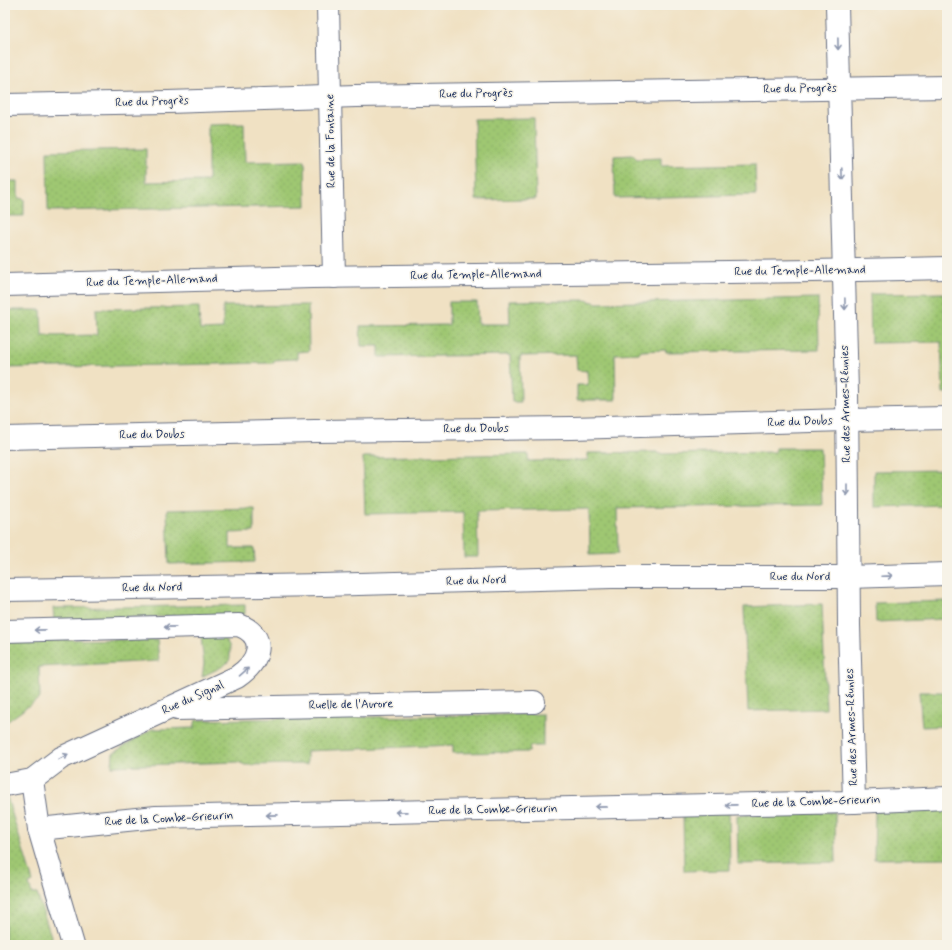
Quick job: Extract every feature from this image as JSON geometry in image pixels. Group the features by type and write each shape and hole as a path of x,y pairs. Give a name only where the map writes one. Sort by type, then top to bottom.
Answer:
{"street":[{"name":"Rue de la Fontaine","path":"328,5 334,277"},
{"name":"Rue des Armes-Réunies","path":"837,5 844,271 848,577 854,802"},
{"name":"Rue du Progrès","path":"5,105 330,96 947,87"},
{"name":"Rue du Temple-Allemand","path":"5,285 334,277 844,271 947,268"},
{"name":"Rue du Doubs","path":"5,438 315,431 572,428 947,418"},
{"name":"Rue du Nord","path":"5,590 322,585 612,577 848,577 947,574"},
{"name":"Rue du Signal","path":"5,631 239,625 250,629 257,644 257,653 254,662 247,671 237,678 61,758 32,780"},
{"name":"Ruelle de l'Aurore","path":"169,709 534,702"},
{"path":"5,785 32,780 39,829 72,945"},
{"name":"Rue de la Combe-Grieurin","path":"39,829 156,817 854,802 947,798"}],"green space":[{"path":"534,118 536,199 476,200 474,119"},
{"path":"244,123 245,162 305,161 306,206 48,211 47,151 146,149 146,182 208,181 208,124"},
{"path":"633,155 637,159 661,158 661,166 755,164 756,195 615,198 614,156"},
{"path":"5,181 18,181 18,198 24,199 24,216 5,216"},
{"path":"944,293 945,316 947,316 947,393 943,393 941,342 871,343 870,294"},
{"path":"818,298 819,350 666,352 666,350 615,354 616,400 577,400 577,385 588,385 587,371 577,370 576,355 520,356 521,402 512,402 510,355 379,357 379,346 361,346 360,326 449,325 449,302 477,302 478,324 510,324 509,301 586,300 597,303"},
{"path":"308,305 309,351 297,352 297,359 274,360 274,363 5,368 5,310 41,310 42,336 97,335 96,309 199,307 200,330 223,329 223,306"},
{"path":"776,448 820,448 822,505 617,508 618,554 590,555 589,509 477,511 478,557 464,557 463,512 365,514 363,457 528,454 528,461 588,460 588,453 657,452 658,454 775,452"},
{"path":"947,470 947,505 874,507 874,471"},
{"path":"254,508 254,532 230,533 230,548 254,548 255,562 169,564 167,510"},
{"path":"947,601 947,619 876,622 875,603"},
{"path":"822,604 826,709 748,711 744,607"},
{"path":"245,605 245,614 54,620 53,608"},
{"path":"214,636 226,641 230,650 230,659 225,665 202,677 204,664 201,637"},
{"path":"5,639 157,640 159,661 39,667 40,698 5,723"},
{"path":"919,692 947,692 947,726 922,727"},
{"path":"543,714 543,746 530,746 529,752 453,753 453,745 307,751 307,764 245,765 238,762 112,766 113,753 152,729 194,728 196,720"},
{"path":"5,797 7,797 33,882 29,884 32,894 37,894 54,945 5,945"},
{"path":"947,809 947,858 874,859 875,811"},
{"path":"729,810 730,870 684,871 683,811"},
{"path":"835,812 836,862 738,864 737,815"}]}
